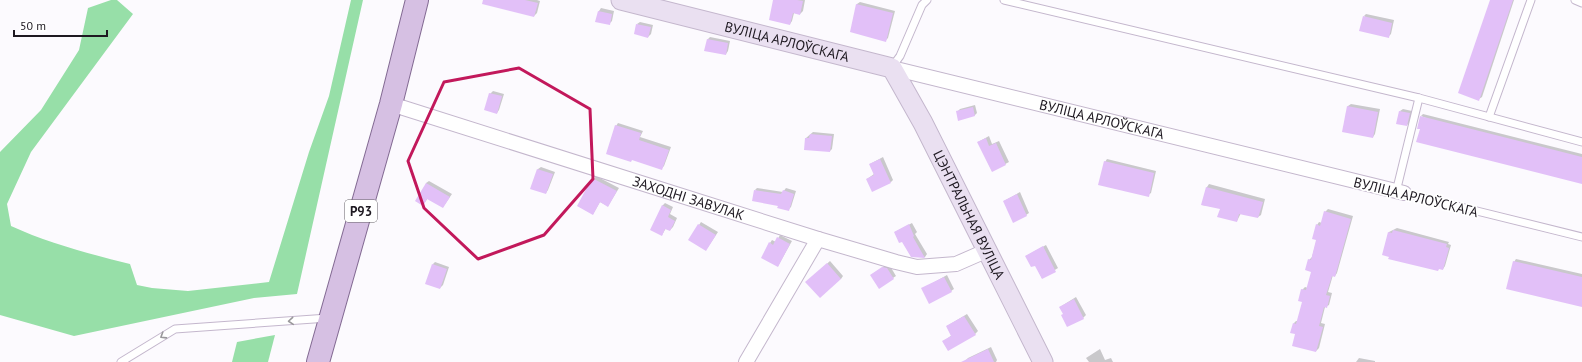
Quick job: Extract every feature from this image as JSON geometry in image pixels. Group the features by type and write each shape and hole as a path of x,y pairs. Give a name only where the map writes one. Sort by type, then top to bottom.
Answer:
{"main road":[{"name":"Р93","path":"318,362 391,104 417,0"}],"street":[{"name":"ВУЛІЦА АРЛОЎСКАГА","path":"621,0 1400,192"},
{"name":"ЦЭНТРАЛЬНАЯ ВУЛІЦА","path":"892,68 923,123 1043,362"},
{"name":"ЗАХОДНІ ЗАВУЛАК","path":"391,104 818,239 896,262 917,267 956,264 988,250"},
{"path":"746,362 818,239"}],"lane":[{"path":"892,68 907,42 922,5 927,0"},
{"path":"1004,0 1419,98 1582,142"},
{"path":"1489,117 1531,0"},
{"path":"1575,0 1582,2"},
{"path":"1400,192 1419,98"},
{"name":"ВУЛІЦА АРЛОЎСКАГА","path":"1400,192 1582,237"},
{"path":"121,362 131,358 175,329 330,318"}],"highlighted area":[{"path":"519,68 590,109 593,179 544,235 478,259 424,208 408,161 444,82"}],"green space":[{"path":"111,0 117,0 133,14 31,152 7,204 11,226 54,243 130,264 137,285 152,288 188,291 269,282 309,152 329,96 351,0 363,0 297,294 254,298 74,336 0,315 0,152 41,110 79,50 88,8"},
{"path":"275,335 268,362 232,362 237,342"}],"building":[{"path":"483,0 525,0 538,3 534,17 482,4"},
{"path":"773,0 803,1 800,15 793,13 790,25 769,20"},
{"path":"1490,0 1513,0 1479,101 1458,93"},
{"path":"856,4 893,13 886,42 850,32"},
{"path":"598,11 612,14 610,25 595,22"},
{"path":"1363,16 1392,23 1389,38 1359,31"},
{"path":"636,24 651,27 648,38 634,34"},
{"path":"707,39 728,43 726,55 704,51"},
{"path":"489,93 502,96 497,114 484,110"},
{"path":"1347,106 1378,112 1373,138 1342,132"},
{"path":"973,107 975,116 958,121 956,111"},
{"path":"1399,111 1410,113 1407,126 1396,124"},
{"path":"1420,116 1582,157 1582,184 1416,142 1420,129 1417,129"},
{"path":"615,125 641,133 639,140 669,150 662,170 632,160 631,162 606,154"},
{"path":"810,134 832,136 830,152 804,150 805,138 809,138"},
{"path":"986,138 989,146 996,143 1006,165 992,172 977,142"},
{"path":"880,159 891,183 872,192 866,179 874,175 869,164"},
{"path":"1104,161 1154,173 1149,197 1098,185"},
{"path":"537,169 553,174 546,194 530,189"},
{"path":"592,178 617,191 608,207 600,202 593,215 577,206"},
{"path":"426,183 450,197 443,208 427,199 423,206 415,201"},
{"path":"1206,187 1263,202 1258,218 1239,214 1237,222 1217,217 1220,209 1201,205"},
{"path":"754,190 781,194 783,190 794,194 789,211 777,208 778,206 752,201"},
{"path":"1017,194 1027,216 1013,223 1003,201"},
{"path":"662,205 671,210 668,217 675,221 670,231 665,229 662,236 650,230"},
{"path":"1324,211 1351,219 1335,277 1332,276 1326,295 1330,296 1327,308 1324,307 1319,326 1323,327 1316,352 1292,346 1295,334 1290,333 1293,323 1296,324 1302,302 1298,301 1301,289 1306,290 1311,272 1305,270 1308,259 1311,260 1316,240 1312,239 1316,224 1320,226"},
{"path":"698,224 716,235 706,251 688,240"},
{"path":"909,224 914,236 913,237 925,258 911,257 902,242 899,243 894,232"},
{"path":"1393,230 1447,244 1446,247 1449,248 1443,270 1439,269 1438,271 1388,259 1389,257 1382,255 1388,232 1392,233"},
{"path":"777,237 790,244 778,267 761,258 769,242 773,245"},
{"path":"1043,246 1056,272 1042,279 1035,266 1031,267 1025,256"},
{"path":"1513,261 1582,277 1582,307 1506,289"},
{"path":"827,263 841,279 820,298 805,282"},
{"path":"432,264 447,269 440,289 425,284"},
{"path":"882,267 887,268 894,279 879,289 870,275"},
{"path":"944,277 952,292 929,304 921,288"},
{"path":"1074,299 1084,319 1067,327 1059,307"},
{"path":"964,316 976,335 948,351 942,341 951,336 946,326"},
{"path":"988,349 994,362 961,362"}]}
